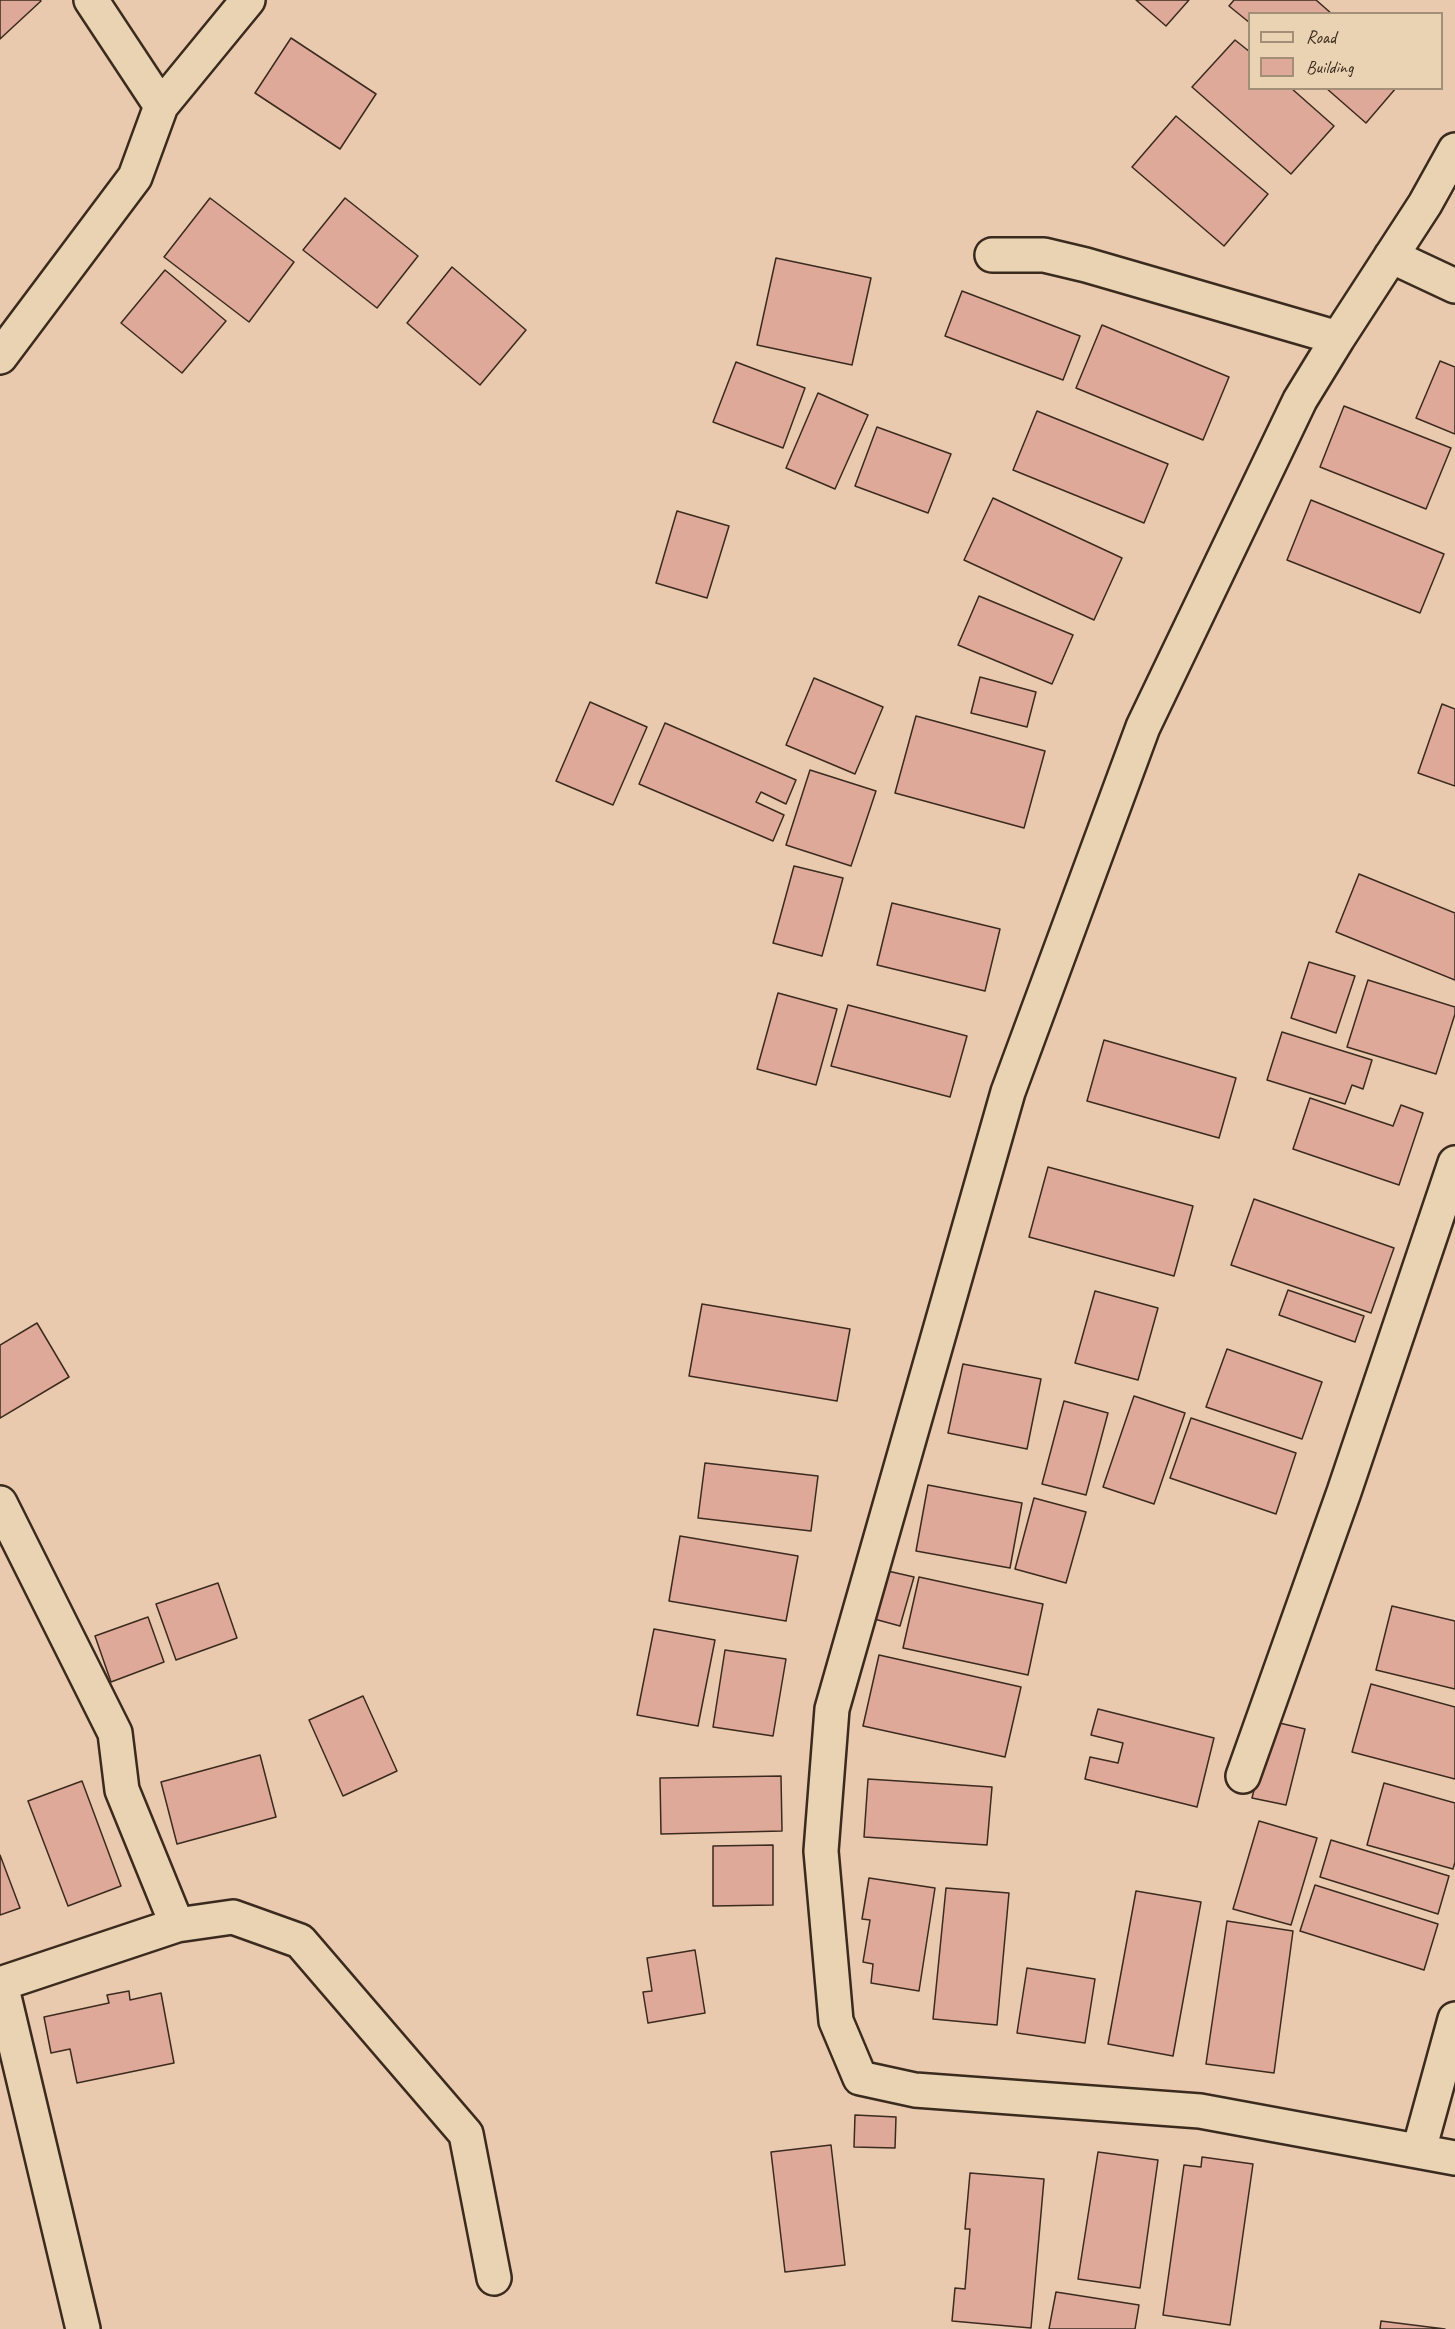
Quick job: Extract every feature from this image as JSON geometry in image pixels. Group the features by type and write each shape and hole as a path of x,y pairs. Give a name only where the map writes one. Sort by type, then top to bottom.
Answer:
{"street":[{"path":"91,0 161,106"},
{"path":"0,357 135,177 161,106 248,0"},
{"path":"1455,150 1425,204 1300,400 1143,727 1008,1092 832,1708 821,1851 836,2021 860,2078 915,2090 1200,2111 1455,2158"},
{"path":"992,255 1044,255 1086,265 1338,338"},
{"path":"1391,256 1455,286"},
{"path":"1243,1776 1344,1492 1455,1163"},
{"path":"0,1503 116,1733 122,1790 177,1925"},
{"path":"83,2329 1,1984 177,1925 233,1917 300,1941 466,2134 494,2278"},
{"path":"1419,2150 1455,2019"}],"building":[{"path":"0,0 40,0 41,1 0,39"},
{"path":"1136,0 1189,0 1166,26"},
{"path":"1234,0 1316,0 1330,12 1248,12 1248,21 1229,6"},
{"path":"291,38 376,94 340,149 255,93"},
{"path":"1235,40 1248,50 1248,90 1293,90 1334,126 1291,174 1192,87"},
{"path":"1328,90 1394,90 1366,123"},
{"path":"1176,116 1268,194 1224,246 1132,167"},
{"path":"210,198 294,262 249,322 164,257"},
{"path":"345,198 418,256 377,308 303,250"},
{"path":"776,258 871,278 852,365 757,345"},
{"path":"452,267 526,330 480,385 407,323"},
{"path":"165,270 226,321 182,373 121,323"},
{"path":"962,291 1080,336 1063,380 945,336"},
{"path":"1102,325 1229,377 1203,440 1076,388"},
{"path":"1440,361 1455,367 1455,434 1416,418"},
{"path":"736,362 805,388 783,448 713,422"},
{"path":"818,393 868,415 835,489 786,468"},
{"path":"1344,406 1451,448 1426,509 1320,467"},
{"path":"1037,411 1168,464 1144,523 1013,470"},
{"path":"877,427 951,454 928,513 855,486"},
{"path":"993,498 1122,558 1094,620 964,560"},
{"path":"1311,500 1444,554 1420,613 1287,560"},
{"path":"677,511 729,526 707,598 656,583"},
{"path":"979,596 1073,635 1052,684 958,645"},
{"path":"980,677 1036,692 1027,727 971,713"},
{"path":"814,678 883,707 855,774 786,745"},
{"path":"590,702 647,727 613,805 556,781"},
{"path":"1442,704 1455,709 1455,786 1418,773"},
{"path":"916,716 1045,751 1024,828 895,793"},
{"path":"665,723 796,780 786,804 761,792 756,802 784,815 773,841 639,784"},
{"path":"810,770 876,791 851,866 786,845"},
{"path":"794,866 843,878 822,956 773,943"},
{"path":"1359,874 1455,913 1455,980 1336,932"},
{"path":"892,903 1000,929 985,991 877,965"},
{"path":"1309,962 1355,976 1336,1033 1291,1018"},
{"path":"1368,980 1455,1007 1455,1014 1436,1074 1347,1047"},
{"path":"778,993 837,1009 816,1085 757,1069"},
{"path":"848,1005 967,1036 950,1097 831,1066"},
{"path":"1282,1032 1372,1060 1363,1089 1352,1085 1345,1104 1267,1080"},
{"path":"1104,1040 1236,1078 1219,1138 1087,1101"},
{"path":"1310,1098 1393,1126 1401,1105 1423,1113 1399,1185 1293,1149"},
{"path":"1048,1167 1193,1206 1174,1276 1029,1237"},
{"path":"1254,1199 1394,1248 1371,1313 1231,1265"},
{"path":"1288,1290 1364,1316 1355,1342 1279,1315"},
{"path":"1095,1291 1158,1308 1138,1380 1075,1363"},
{"path":"702,1304 850,1329 837,1401 689,1376"},
{"path":"37,1323 69,1377 0,1418 0,1345"},
{"path":"1227,1349 1322,1382 1302,1439 1206,1407"},
{"path":"963,1364 1041,1379 1027,1449 948,1433"},
{"path":"1134,1396 1185,1413 1154,1504 1103,1487"},
{"path":"1064,1401 1108,1413 1086,1495 1042,1484"},
{"path":"1191,1418 1296,1453 1276,1514 1170,1478"},
{"path":"705,1463 818,1476 811,1531 698,1518"},
{"path":"928,1485 1022,1503 1010,1568 916,1551"},
{"path":"1034,1498 1086,1512 1066,1583 1015,1569"},
{"path":"680,1536 798,1556 786,1621 669,1601"},
{"path":"879,1569 914,1577 900,1626 867,1617"},
{"path":"919,1577 1043,1604 1028,1675 903,1648"},
{"path":"218,1583 237,1638 176,1660 156,1604"},
{"path":"1392,1606 1455,1621 1455,1689 1376,1670"},
{"path":"148,1617 164,1662 111,1682 95,1636"},
{"path":"654,1629 715,1640 698,1726 637,1715"},
{"path":"725,1650 786,1659 773,1736 713,1727"},
{"path":"879,1655 1021,1687 1005,1757 863,1726"},
{"path":"1371,1684 1455,1707 1455,1779 1352,1752"},
{"path":"363,1696 397,1771 343,1796 309,1720"},
{"path":"1098,1709 1214,1738 1197,1807 1085,1779 1090,1757 1118,1763 1123,1743 1091,1735"},
{"path":"1271,1721 1305,1729 1286,1805 1252,1798"},
{"path":"260,1755 276,1817 177,1844 161,1782"},
{"path":"781,1776 782,1831 661,1834 660,1778"},
{"path":"868,1779 992,1787 987,1845 864,1837"},
{"path":"82,1781 121,1886 68,1906 28,1801"},
{"path":"1384,1783 1455,1803 1453,1869 1367,1845"},
{"path":"1259,1821 1317,1838 1291,1925 1233,1909"},
{"path":"1331,1840 1449,1876 1438,1914 1320,1877"},
{"path":"773,1845 773,1905 713,1906 713,1846"},
{"path":"0,1855 20,1908 0,1915"},
{"path":"869,1878 935,1888 919,1991 871,1983 873,1964 863,1962 870,1920 862,1919"},
{"path":"1315,1885 1438,1924 1424,1970 1300,1931"},
{"path":"946,1888 1009,1893 997,2025 933,2019"},
{"path":"1136,1891 1201,1902 1173,2056 1108,2044"},
{"path":"1227,1921 1293,1931 1274,2073 1206,2064"},
{"path":"695,1950 705,2013 648,2023 643,1992 652,1991 647,1958"},
{"path":"1027,1968 1095,1979 1085,2043 1017,2033"},
{"path":"129,1991 130,2000 161,1993 174,2063 77,2083 70,2049 51,2053 44,2017 109,2003 107,1995"},
{"path":"855,2115 896,2117 895,2148 854,2147"},
{"path":"831,2145 845,2265 785,2272 771,2152"},
{"path":"1098,2152 1158,2160 1140,2288 1078,2279"},
{"path":"1202,2157 1253,2164 1230,2325 1163,2315 1184,2165 1201,2167"},
{"path":"970,2173 1044,2179 1031,2328 952,2321 955,2288 965,2289 970,2229 965,2229"},
{"path":"1056,2292 1139,2305 1135,2329 1049,2329"},
{"path":"1381,2321 1445,2329 1380,2329"}]}
